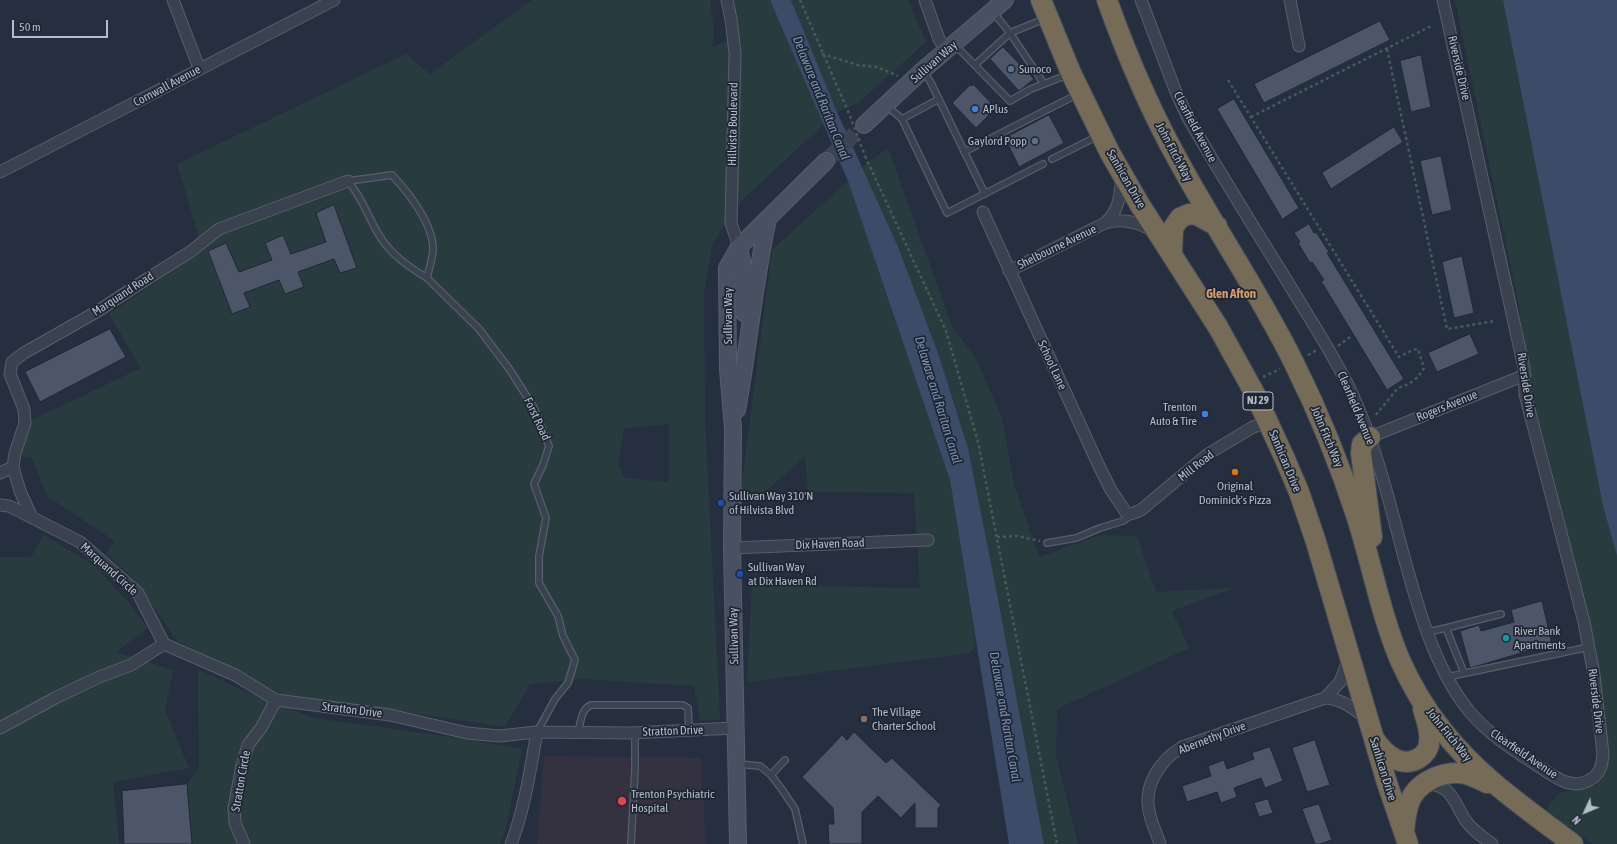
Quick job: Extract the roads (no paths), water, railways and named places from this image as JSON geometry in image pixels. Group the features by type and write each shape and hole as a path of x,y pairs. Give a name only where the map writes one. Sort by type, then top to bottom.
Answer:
{"highway":[{"name":"John Fitch Way","path":"1107,0 1143,91 1179,163 1264,305 1294,363 1324,427 1345,482 1393,641 1403,666 1417,692 1443,731 1479,771 1501,790 1573,844"},
{"name":"Sanhican Drive","path":"1045,9 1080,93 1122,175 1218,327 1268,422 1299,492 1316,542 1370,728 1405,840"},
{"path":"1172,253 1173,228 1180,218 1189,214 1197,215 1217,226"},
{"path":"1370,437 1362,444 1360,454 1372,529 1374,577"},
{"path":"1370,728 1386,754 1396,760 1410,761 1422,755 1428,748 1429,736 1424,711 1417,692"},
{"path":"1405,840 1409,802 1423,784 1439,776 1459,773 1479,779 1501,790"}],"main road":[{"name":"Sullivan Way","path":"864,125 923,70 1005,0"},
{"name":"Sullivan Way","path":"738,844 732,548 733,429 728,369 728,268 739,247 826,161"},
{"name":"Sullivan Way","path":"733,429 744,373 757,272 768,219"},
{"path":"739,247 743,268 743,306 748,344"}],"street":[{"path":"173,0 199,68"},
{"name":"Cornwall Avenue","path":"0,172 199,68 334,0"},
{"name":"Hillvista Boulevard","path":"727,0 735,53 731,223 739,247"},
{"path":"925,0 939,40 950,47"},
{"name":"Clearfield Avenue","path":"1141,0 1168,72 1188,118 1328,348 1349,387 1370,437 1418,607 1427,632 1455,691 1469,711 1483,727 1512,749 1557,778 1571,784 1581,784"},
{"path":"1290,0 1299,46"},
{"name":"Riverside Drive","path":"1443,0 1482,171 1525,375 1525,394 1571,568 1584,622 1594,675 1603,754 1602,765 1598,774 1581,784"},
{"name":"Shelbourne Avenue","path":"1105,223 1113,216 1117,206 1122,175"},
{"name":"Marquand Road","path":"13,467 15,453 24,423 24,409 10,374 12,362 24,353 98,311 190,252 218,230 348,181"},
{"name":"School Lane","path":"983,212 1099,466 1112,490 1129,514"},
{"name":"Shelbourne Avenue","path":"1009,271 1105,223 1115,220 1139,224 1160,234"},
{"name":"Rogers Avenue","path":"1370,437 1525,375"},
{"name":"Mill Road","path":"1129,514 1141,510 1208,454 1253,427 1268,422"},
{"path":"0,474 13,467 20,491 32,518"},
{"name":"Marquand Circle","path":"0,505 9,506 80,542 138,593 164,644"},
{"name":"Dix Haven Road","path":"732,548 928,540"},
{"path":"0,728 99,676 131,665 164,644"},
{"name":"Stratton Drive","path":"164,644 235,675 276,700 390,715 468,732 499,736 537,732 635,732 735,728"},
{"name":"Abernethy Drive","path":"1160,844 1149,814 1148,800 1150,785 1164,760 1182,747 1324,698 1340,682 1349,657"},
{"path":"1324,698 1336,699 1352,707 1370,728"},
{"name":"Stratton Circle","path":"244,844 235,823 234,808 242,765 248,745 261,728 276,700"},
{"path":"510,844 518,824 525,799 537,732"},
{"path":"1423,784 1436,785 1449,792 1466,822 1479,835 1492,844"}],"lane":[{"path":"975,65 1010,33 1045,9"},
{"path":"992,11 1010,33 1044,84"},
{"path":"950,47 975,65 1010,102 1031,89 1071,73"},
{"path":"923,70 939,98 985,194"},
{"path":"964,152 1080,93"},
{"path":"902,119 939,98"},
{"path":"886,105 902,119 947,213 1043,164"},
{"path":"1052,159 1101,134"},
{"path":"348,181 392,175 404,188 430,230 433,250 427,278"},
{"name":"Forst Road","path":"348,181 356,190 379,236 390,250 427,278 479,329 510,370 534,408 549,446 543,465 534,484 546,518 539,556 539,583 558,616 563,636 575,660 568,683 555,699 537,732"},
{"path":"1047,543 1076,538 1122,521 1129,514"},
{"path":"1427,632 1501,614"},
{"path":"1446,628 1464,673"},
{"path":"1447,676 1589,647"},
{"path":"578,732 582,713 588,706 592,705 683,705 688,708 689,712 689,730"},
{"path":"631,844 636,769 635,732"},
{"path":"771,775 785,760"},
{"path":"736,764 760,766 771,775 795,809 803,844"}],"water":[{"name":"Delaware and Raritan Canal","path":"770,0 791,0 837,112 898,247 939,356 968,448 1044,844 1009,844 950,480 848,181"},
{"path":"1503,0 1617,0 1617,556 1603,506"}],"tunnel":[{"path":"826,161 864,125"}],"place":[{"name":"Sunoco","path":"1011,69"},
{"name":"APlus","path":"975,109"},
{"name":"Gaylord Popp","path":"1035,141"},
{"name":"Trenton Auto & Tire","path":"1205,414"},
{"name":"Original Dominick's Pizza","path":"1235,472"},
{"name":"Sullivan Way 310'N of Hilvista Blvd","path":"721,503"},
{"name":"Sullivan Way at Dix Haven Rd","path":"740,574"},
{"name":"River Bank Apartments","path":"1506,638"},
{"name":"The Village Charter School","path":"864,719"},
{"name":"Trenton Psychiatric Hospital","path":"622,801"}],"district":[{"name":"Glen Afton","path":"1231,294"}]}
